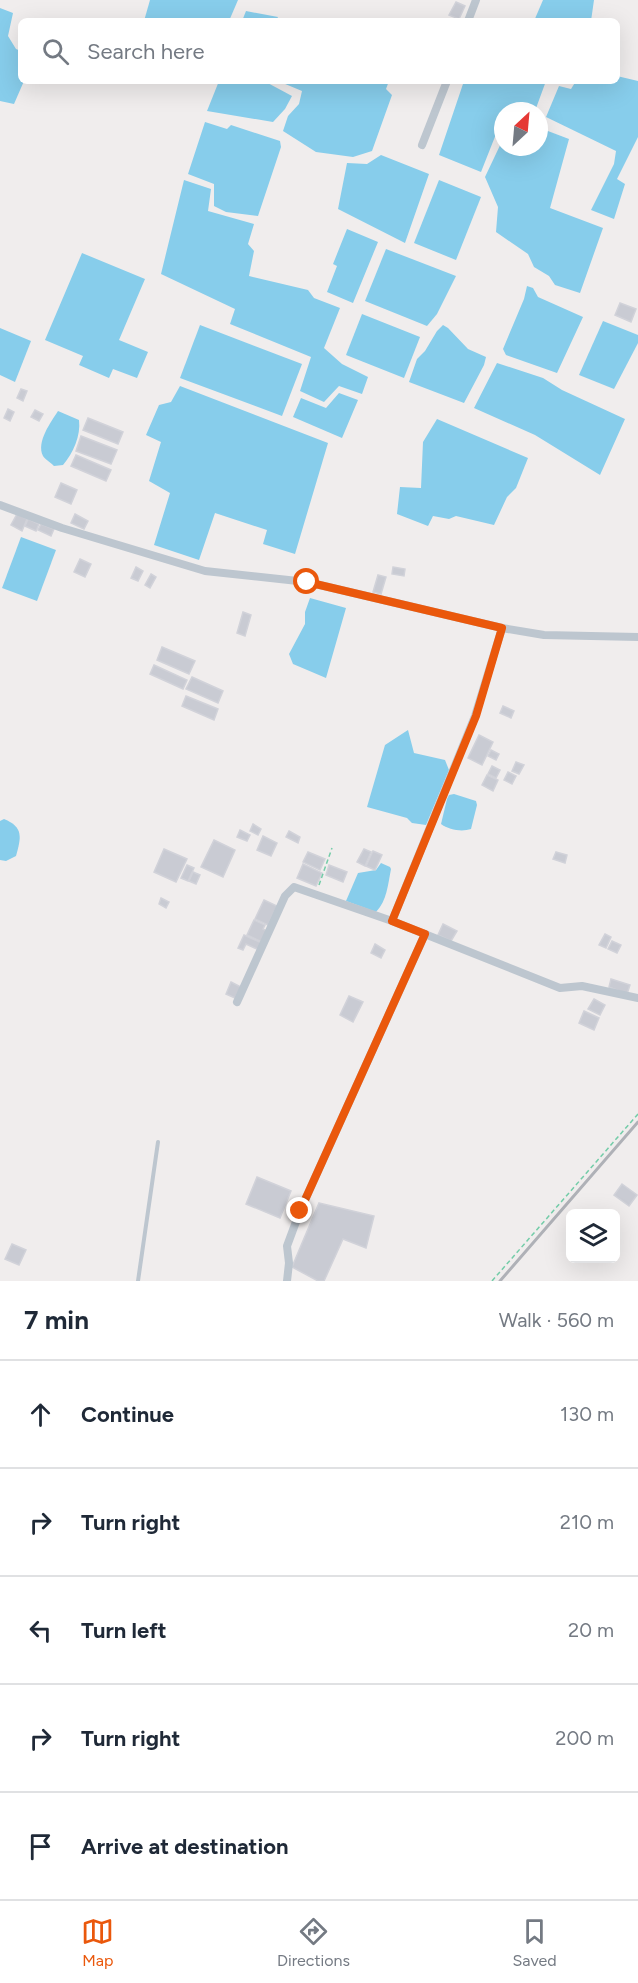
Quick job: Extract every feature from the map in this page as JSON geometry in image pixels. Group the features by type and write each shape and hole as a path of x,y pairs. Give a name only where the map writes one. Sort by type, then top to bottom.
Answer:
{"street":[{"path":"469,18 476,0"},
{"path":"422,145 446,84"},
{"path":"0,505 62,528 205,571 307,582 502,628 544,635 638,637"},
{"path":"392,921 476,716 502,628"},
{"path":"237,1002 285,896 294,886 392,921 560,988 582,986 638,998"},
{"path":"287,1281 289,1263 287,1246 300,1211 425,934"}],"lane":[{"path":"138,1281 158,1142"}],"path":[{"path":"315,894 332,848"},
{"path":"492,1281 638,1114"}],"water":[{"path":"150,0 238,0 230,18 145,18"},
{"path":"543,0 594,0 591,18 535,18"},
{"path":"0,8 13,13 8,36 18,50 18,84 23,84 14,104 0,101"},
{"path":"246,11 278,17 278,18 243,18"},
{"path":"620,77 638,81 638,137 617,179 625,184 614,219 591,210 614,164 616,151 548,118 548,112 559,86 571,89 574,84 620,84"},
{"path":"218,84 270,84 292,96 285,109 273,122 207,111"},
{"path":"285,84 388,84 386,89 392,95 372,151 353,157 316,152 283,131 288,116 299,104 302,91"},
{"path":"463,84 545,84 538,102 494,102 494,139 481,172 439,155"},
{"path":"205,122 227,129 231,125 280,141 281,147 258,216 226,212 214,206 214,184 188,174"},
{"path":"548,131 569,139 550,208 603,228 580,293 555,285 549,276 534,267 528,254 496,232 498,207 485,177 495,156 548,156"},
{"path":"381,155 429,174 405,243 338,209 347,163 367,164"},
{"path":"184,180 211,189 208,211 254,224 248,244 254,251 249,276 308,290 314,298 340,308 324,348 342,364 368,377 362,394 339,386 324,402 300,391 311,357 230,324 235,309 161,274"},
{"path":"439,180 481,197 456,260 414,243"},
{"path":"347,229 378,242 353,303 327,292 337,266 333,264"},
{"path":"386,249 456,276 437,314 427,326 365,301"},
{"path":"82,253 145,279 119,340 148,352 137,378 113,369 109,378 79,365 83,356 45,340"},
{"path":"527,286 533,288 538,297 583,317 557,373 506,355 503,349 524,299"},
{"path":"362,314 420,337 404,378 346,355"},
{"path":"603,321 638,335 638,343 614,389 579,375"},
{"path":"200,325 302,364 282,416 180,378"},
{"path":"443,325 468,349 486,357 464,403 409,382 417,359"},
{"path":"0,328 31,341 15,382 0,375"},
{"path":"497,363 543,378 562,390 625,419 600,475 535,435 474,408"},
{"path":"180,386 328,443 295,554 263,544 267,530 215,513 199,560 154,545 170,493 149,481 161,442 146,435 159,405 171,402"},
{"path":"339,393 358,400 342,438 293,417 301,398 326,408"},
{"path":"58,411 79,420 79,426 76,444 70,455 63,465 54,466 43,456 41,445 45,432"},
{"path":"437,419 528,458 516,488 507,497 494,525 456,516 449,519 433,516 428,526 397,514 400,487 421,488 423,442"},
{"path":"21,537 56,550 37,601 2,588"},
{"path":"310,598 346,608 326,678 293,664 289,654 305,624 305,612"},
{"path":"408,730 414,753 445,760 449,770 426,825 412,823 407,818 367,807 385,745"},
{"path":"454,794 476,801 471,829 456,830 441,824 447,799 449,795"},
{"path":"4,819 18,829 20,838 16,856 6,861 0,860 0,821"},
{"path":"381,863 391,869 385,898 380,908 376,912 346,901 358,873 376,870"}],"building":[{"path":"456,2 465,6 459,18 449,15"},
{"path":"620,303 636,309 631,322 615,315"},
{"path":"21,389 27,391 23,401 17,398"},
{"path":"8,409 14,412 10,421 4,418"},
{"path":"35,410 43,414 39,421 31,417"},
{"path":"88,418 123,432 118,444 83,430"},
{"path":"81,436 117,450 111,464 76,451"},
{"path":"76,455 111,470 106,481 71,466"},
{"path":"61,483 77,490 71,504 55,497"},
{"path":"17,514 27,519 22,531 11,525"},
{"path":"75,514 88,521 84,529 71,523"},
{"path":"28,519 39,524 36,531 25,526"},
{"path":"41,524 54,529 51,536 38,530"},
{"path":"80,559 91,564 85,577 74,572"},
{"path":"136,567 143,571 138,581 131,578"},
{"path":"393,567 405,569 404,576 392,574"},
{"path":"151,574 156,577 150,588 145,585"},
{"path":"378,575 386,577 381,594 373,592"},
{"path":"243,612 251,615 245,636 237,633"},
{"path":"162,647 195,661 189,674 157,660"},
{"path":"154,665 187,680 183,689 150,674"},
{"path":"192,677 223,691 218,703 186,689"},
{"path":"186,696 218,709 214,720 182,706"},
{"path":"503,706 514,711 511,718 500,713"},
{"path":"479,735 493,742 482,765 468,758"},
{"path":"491,750 499,754 496,760 488,756"},
{"path":"516,762 524,765 519,774 512,771"},
{"path":"492,766 500,770 496,778 488,774"},
{"path":"508,772 516,776 512,784 504,780"},
{"path":"487,775 498,780 493,791 482,785"},
{"path":"253,824 261,829 258,835 250,831"},
{"path":"240,830 250,835 247,841 237,837"},
{"path":"289,831 300,837 298,843 286,837"},
{"path":"263,836 277,843 271,856 257,850"},
{"path":"214,840 235,850 223,877 201,867"},
{"path":"164,849 187,859 176,882 154,872"},
{"path":"364,849 371,852 365,866 357,862"},
{"path":"373,851 382,855 375,870 366,866"},
{"path":"308,852 325,859 320,870 303,862"},
{"path":"556,852 567,855 565,863 553,859"},
{"path":"303,864 322,873 316,886 297,878"},
{"path":"187,865 194,868 188,881 181,878"},
{"path":"329,865 347,872 343,882 326,875"},
{"path":"193,872 200,875 196,884 189,881"},
{"path":"161,898 169,902 166,908 159,904"},
{"path":"264,900 277,906 268,925 255,919"},
{"path":"254,920 265,925 263,929 267,931 262,942 247,935"},
{"path":"443,924 457,931 451,941 438,935"},
{"path":"605,934 611,937 606,948 599,945"},
{"path":"244,935 262,943 259,950 246,944 243,950 238,948"},
{"path":"612,941 621,945 617,953 608,949"},
{"path":"375,944 385,950 381,958 371,953"},
{"path":"611,979 630,985 627,994 609,987"},
{"path":"231,982 241,987 235,998 226,994"},
{"path":"349,996 363,1002 353,1022 340,1015"},
{"path":"594,999 605,1005 600,1015 588,1009"},
{"path":"584,1011 599,1018 594,1030 579,1023"},
{"path":"257,1177 291,1191 280,1218 246,1204"},
{"path":"622,1184 637,1195 629,1206 614,1195"},
{"path":"319,1203 374,1216 366,1248 343,1239 324,1281 318,1281 292,1267"},
{"path":"12,1244 26,1250 19,1265 5,1259"}],"railway":[{"path":"500,1281 638,1122"}],"route":[{"path":"300,1211 425,934 392,921 476,716 502,628 307,582"}]}
